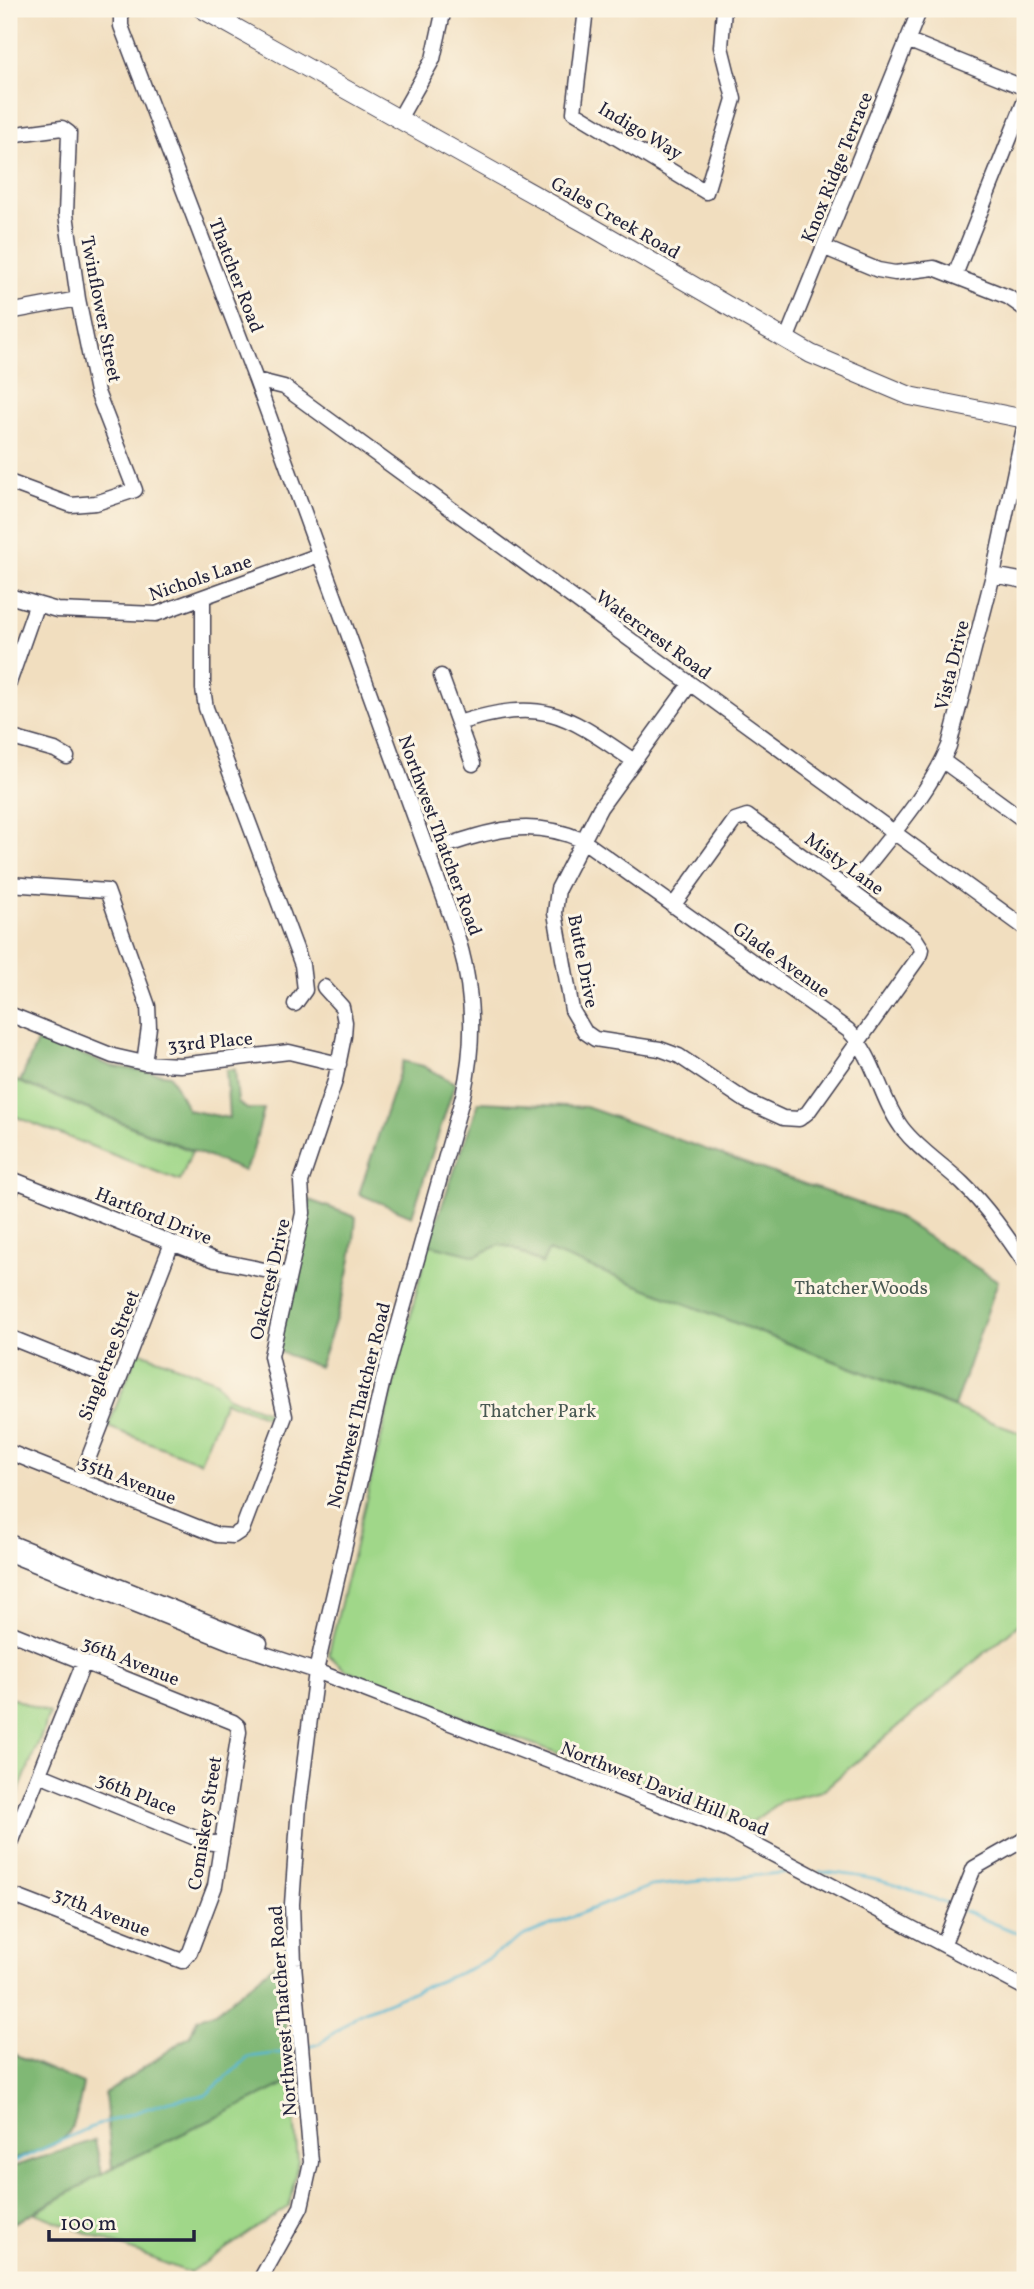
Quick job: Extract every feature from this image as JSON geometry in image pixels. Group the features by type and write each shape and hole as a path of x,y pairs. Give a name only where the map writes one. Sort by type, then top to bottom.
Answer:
{"main road":[{"name":"Gales Creek Road","path":"202,9 811,354 892,390 1025,421"}],"street":[{"name":"Thatcher Road","path":"121,9 121,26 256,380 319,555"},
{"path":"399,119 433,59 440,37 444,9"},
{"name":"Indigo Way","path":"586,9 574,112 706,192 734,99 721,47 724,9"},
{"name":"Knox Ridge Terrace","path":"786,340 920,9"},
{"path":"907,40 1025,88"},
{"path":"956,275 1025,100"},
{"name":"Twinflower Street","path":"9,135 67,129 66,214 78,299 97,393 135,491 96,503 71,505 9,482"},
{"path":"825,248 878,270 895,273 934,268 1008,297 1025,309"},
{"path":"9,312 78,299"},
{"name":"Watercrest Road","path":"256,380 284,387 1025,928"},
{"name":"Vista Drive","path":"849,888 943,761 966,686 993,575 1025,421"},
{"name":"Nichols Lane","path":"9,596 36,606 145,616 167,612 319,555"},
{"name":"Northwest Thatcher Road","path":"260,2280 293,2225 307,2190 310,2137 292,1934 293,1869 316,1671 383,1380 463,1096 471,1057 473,1016 469,977 427,852 319,555"},
{"path":"993,575 1025,581"},
{"path":"203,599 206,708 306,976 305,990 295,1004"},
{"path":"9,683 36,606"},
{"path":"440,676 473,764"},
{"name":"Butte Drive","path":"690,684 600,808 558,889 555,913 572,1010 585,1032 607,1044 660,1049 679,1056 746,1101 791,1119 799,1119 808,1112 859,1041"},
{"path":"458,723 495,712 536,709 579,723 634,761"},
{"path":"9,737 55,750 67,757"},
{"path":"943,761 1025,821"},
{"name":"Misty Lane","path":"673,906 735,820 741,816 757,822 849,888 915,938 922,949 918,961 859,1041"},
{"name":"Glade Avenue","path":"427,852 500,829 520,827 558,832 582,840 859,1041 902,1128 929,1157 980,1200 1025,1263"},
{"path":"9,884 107,891 148,1006 149,1027 144,1063"},
{"name":"Oakcrest Drive","path":"233,1536 243,1527 285,1416 271,1360 303,1213 301,1182 339,1064 345,1022 342,1007 324,988"},
{"name":"33rd Place","path":"9,1014 113,1056 144,1063 180,1065 294,1052 339,1064"},
{"path":"9,1197 12,1179"},
{"name":"Hartford Drive","path":"12,1179 215,1260 289,1275"},
{"name":"Singletree Street","path":"80,1480 172,1243"},
{"path":"9,1337 119,1381"},
{"name":"35th Avenue","path":"9,1452 217,1535 233,1536"},
{"name":"Northwest David Hill Road","path":"9,1542 308,1662 316,1671"},
{"name":"Northwest David Hill Road","path":"9,1553 237,1645 316,1671 727,1830 1025,1988"},
{"name":"36th Avenue","path":"9,1632 238,1726"},
{"path":"9,1848 84,1662"},
{"name":"Comiskey Street","path":"182,1962 190,1952 212,1899 238,1726"},
{"name":"36th Place","path":"39,1774 205,1842 222,1844"},
{"path":"944,1943 974,1868 981,1861 1025,1839"},
{"name":"37th Avenue","path":"9,1894 182,1962"}],"green space":[{"path":"39,1037 111,1066 170,1075 188,1110 229,1118 226,1070 235,1069 238,1102 247,1109 264,1109 251,1158 244,1171 20,1082"},
{"path":"403,1061 423,1066 455,1083 412,1216 359,1194"},
{"path":"9,1078 192,1151 180,1181 9,1114"},
{"name":"Thatcher Woods","path":"479,1102 586,1107 895,1216 998,1281 954,1407 548,1251 542,1264 512,1247 499,1245 476,1256 428,1244"},
{"path":"309,1200 356,1217 352,1256 344,1293 319,1367 277,1351 308,1226"},
{"name":"Thatcher Park","path":"428,1244 476,1255 499,1245 512,1247 541,1264 547,1250 1025,1435 1025,1619 822,1791 781,1801 751,1823 502,1733 344,1669 329,1655 330,1648"},
{"path":"138,1351 217,1381 226,1396 278,1416 277,1421 225,1401 200,1462 108,1427"},
{"path":"9,1697 50,1713 9,1816"},
{"path":"275,1964 279,1965 291,2081 112,2168 105,2094 190,2036 197,2019 216,2012"},
{"path":"9,2052 83,2084 75,2120 63,2139 9,2161"},
{"path":"291,2081 298,2161 289,2206 190,2273 35,2213 112,2168"},
{"path":"95,2140 102,2174 9,2226 9,2168"}],"waterway":[{"path":"305,2048 319,2044 360,2013 474,1967 525,1935 651,1886 791,1872"},
{"path":"820,1872 888,1883 954,1907"},
{"path":"964,1911 1025,1936"},
{"path":"9,2164 89,2128 169,2101 206,2095 249,2057 295,2051"}]}
